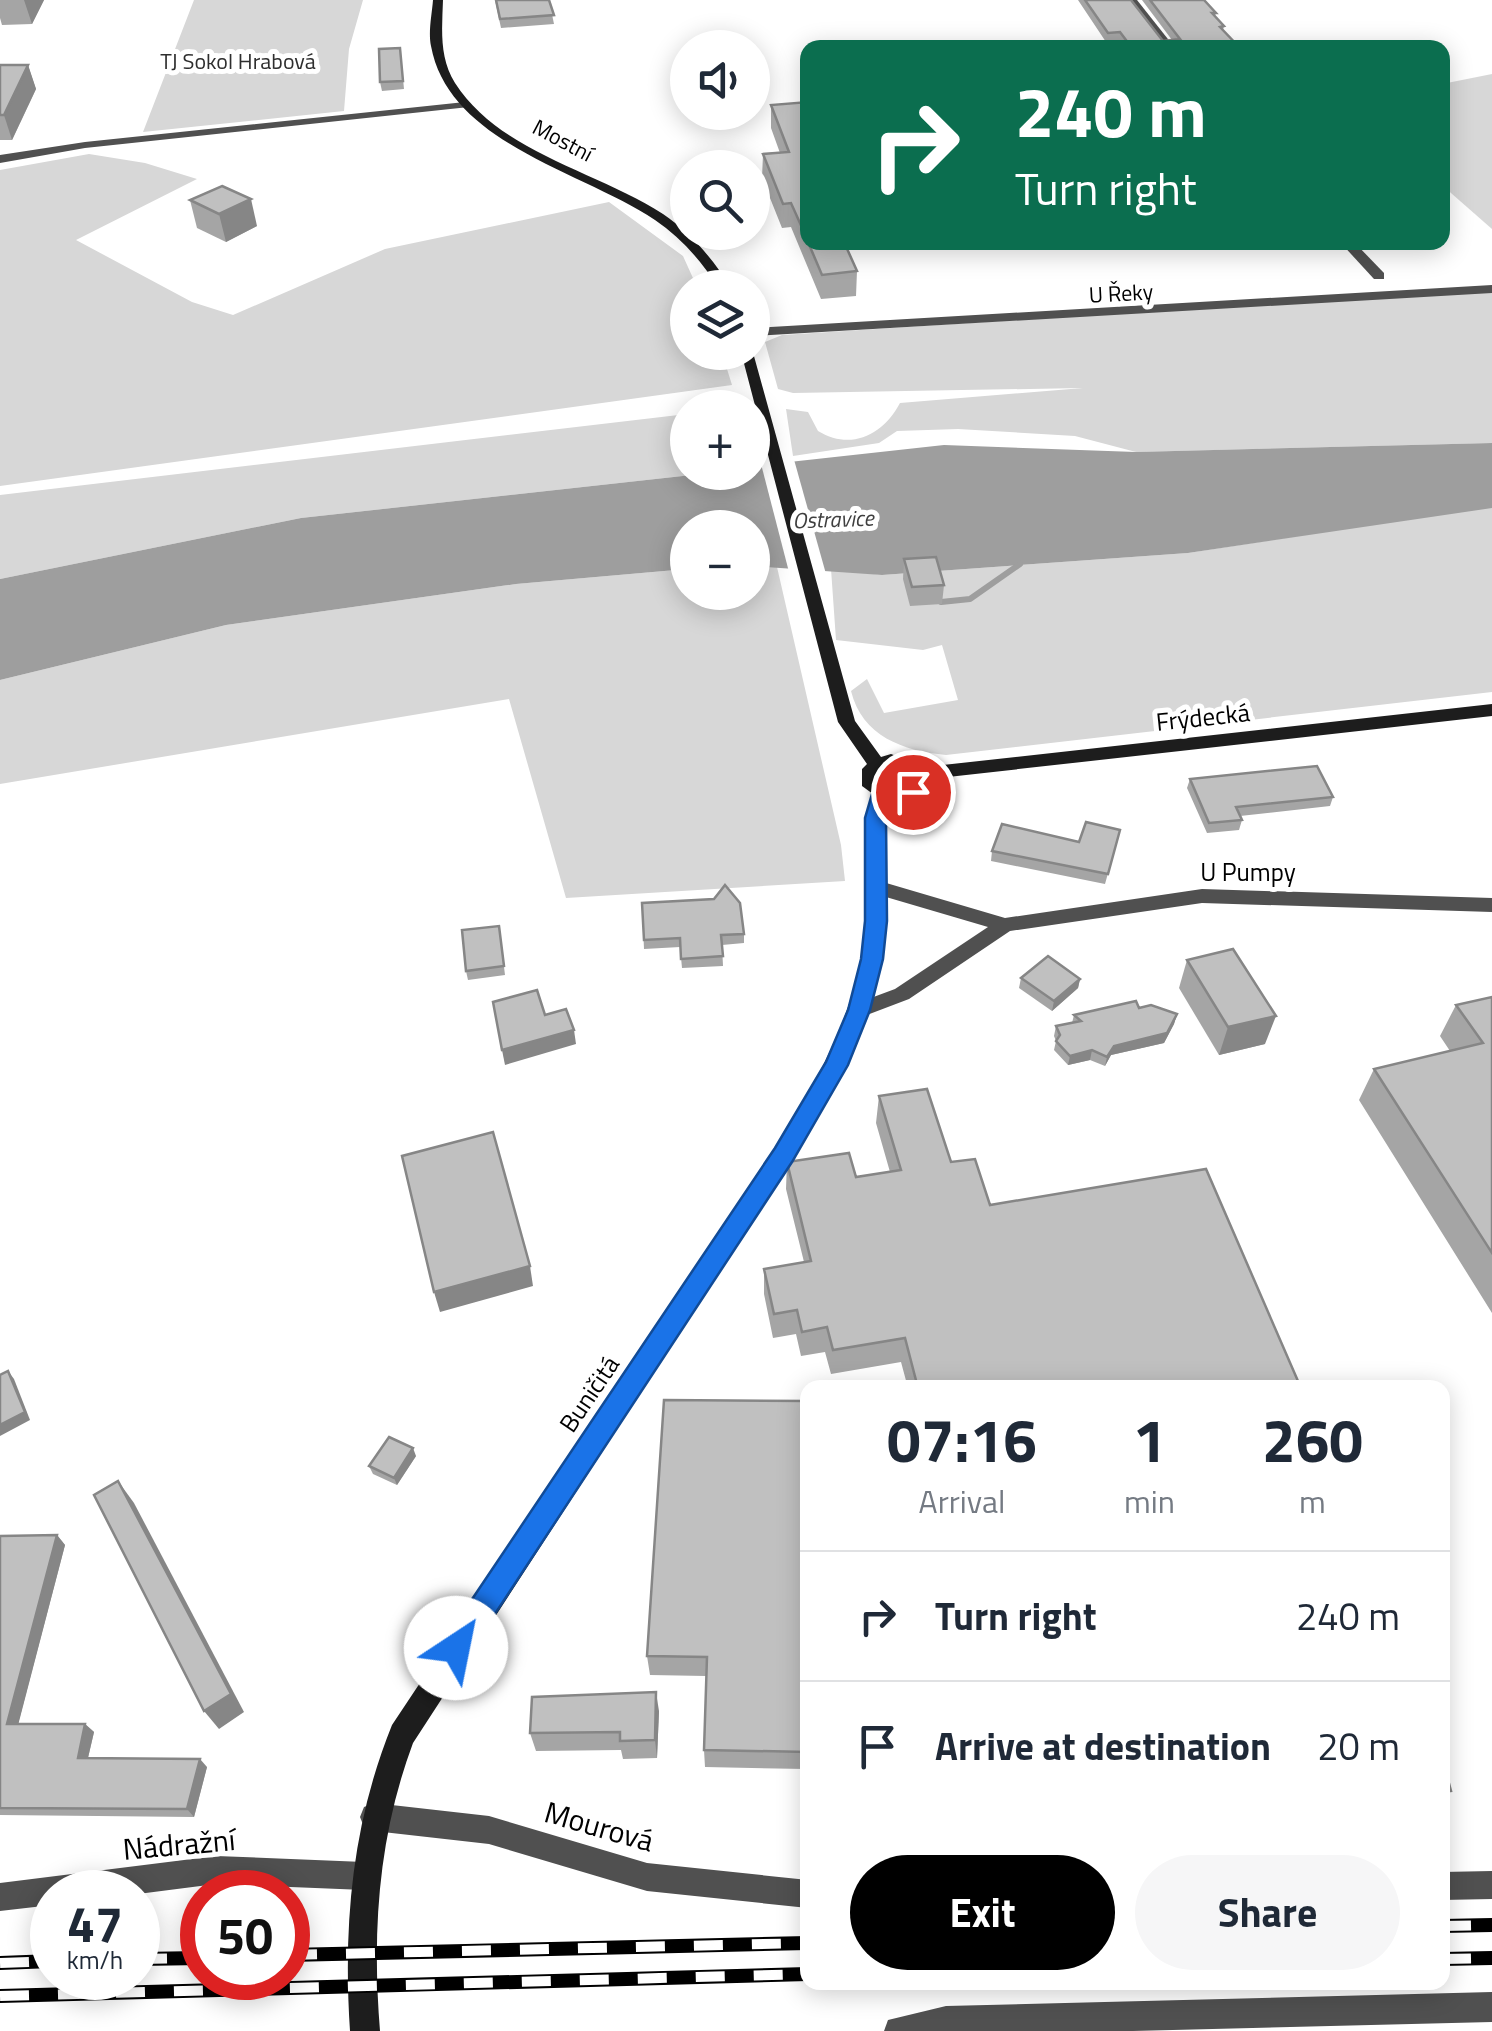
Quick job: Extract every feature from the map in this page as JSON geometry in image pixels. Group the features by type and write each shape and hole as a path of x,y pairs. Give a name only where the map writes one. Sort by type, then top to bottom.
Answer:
{"main road":[{"name":"Mostní","path":"438,0 432,44 445,78 465,104 495,129 655,215 708,259 714,270"},
{"path":"753,370 847,722 876,764"},
{"name":"Frýdecká","path":"920,774 1492,710"},
{"path":"904,761 920,774 920,785 910,794 882,794 868,780 876,764 904,761"},
{"name":"Buničitá","path":"364,2031 360,1985 364,1876 374,1817 402,1735 784,1155 836,1065 859,1010 872,959 875,818 882,794"}],"street":[{"path":"1132,0 1164,40"},
{"path":"0,160 102,143 465,104"},
{"path":"1354,250 1379,276"},
{"name":"U Řeky","path":"770,331 1492,289"},
{"name":"U Pumpy","path":"876,887 1005,925 1202,896 1492,905"},
{"name":"U Pumpy","path":"859,1010 902,994 1005,925"},
{"name":"Mourová","path":"374,1817 489,1830 647,1876 800,1893"},
{"name":"Nádražní","path":"0,1897 216,1870 364,1876"},
{"path":"1450,1886 1492,1885"},
{"path":"898,2031 946,2021 1492,2008"}],"green space":[{"name":"TJ Sokol Hrabová","path":"194,0 363,0 349,49 344,111 143,132"},
{"path":"1492,74 1492,229 1450,192 1450,82"},
{"path":"89,154 145,163 197,179 76,240 192,302 233,315 385,249 609,202 683,256 689,270 670,270 670,370 727,370 732,385 670,390 670,394 0,486 0,170"},
{"path":"1492,290 1492,443 1136,452 1075,436 958,429 897,431 879,443 793,456 786,409 808,412 818,431 842,440 875,431 900,403 1083,388 793,393 778,389 770,360 770,340 782,335"},
{"path":"670,416 670,477 301,518 0,579 0,495"},
{"path":"1492,506 1492,692 946,755 915,750 886,738 864,719 851,691 867,679 884,713 958,700 942,645 923,650 836,640 831,569 882,575 1188,553"},
{"path":"770,567 777,567 841,845 845,881 566,898 509,699 0,784 0,680 226,625 516,584 670,570 670,610 770,610"}],"water":[{"name":"Ostravice","path":"1492,443 1492,508 1188,553 882,575 770,567 770,510 670,510 670,570 516,584 226,625 0,680 0,579 301,518 670,477 670,490 770,490 770,464 944,445 1136,452"}],"pier":[{"path":"793,456 826,574 789,572 768,490 770,459"}],"building":[{"path":"496,0 549,0 554,15 500,19"},
{"path":"1085,0 1131,0 1162,40 1126,40 1120,32 1108,33"},
{"path":"1150,0 1204,0 1224,26 1220,27 1232,40 1172,40 1180,39"},
{"path":"400,48 403,81 380,82 379,49"},
{"path":"0,65 28,65 4,115 0,115"},
{"path":"800,103 800,223 791,203 783,204 770,172 770,153 789,152 771,105"},
{"path":"222,186 251,199 219,214 190,200"},
{"path":"811,250 848,250 857,271 822,275"},
{"path":"936,557 944,585 912,587 904,559"},
{"path":"1317,766 1333,797 1236,807 1242,820 1209,823 1190,779"},
{"path":"1086,822 1120,830 1108,874 992,851 1002,824 1079,842"},
{"path":"725,885 740,903 744,934 721,935 723,956 681,959 680,938 644,940 642,903 714,899"},
{"path":"499,926 504,966 466,971 462,930"},
{"path":"1233,949 1276,1016 1228,1027 1187,960"},
{"path":"1048,956 1080,979 1054,1001 1021,978"},
{"path":"537,990 545,1015 566,1009 574,1030 502,1050 493,1002"},
{"path":"1492,997 1492,1253 1374,1069 1483,1043 1456,1005"},
{"path":"1136,1001 1139,1008 1151,1005 1177,1014 1167,1033 1114,1046 1107,1057 1092,1050 1070,1056 1056,1041 1060,1035 1056,1026 1081,1021 1074,1015"},
{"path":"927,1089 951,1162 975,1159 990,1205 1206,1169 1298,1380 916,1380 905,1338 833,1350 827,1327 802,1332 797,1310 774,1314 764,1269 811,1261 787,1162 849,1153 856,1177 901,1170 879,1096"},
{"path":"493,1132 530,1266 434,1292 402,1156"},
{"path":"8,1371 25,1412 0,1425 0,1375"},
{"path":"664,1400 800,1401 800,1752 704,1750 707,1657 647,1656"},
{"path":"389,1437 413,1448 394,1478 369,1466"},
{"path":"118,1481 231,1694 204,1711 94,1495"},
{"path":"57,1535 7,1724 85,1724 78,1758 200,1759 187,1809 0,1808 0,1536"},
{"path":"656,1692 655,1740 620,1741 620,1732 530,1733 532,1697"}],"waterway":[{"path":"941,602 970,599 1020,564"}],"railway":[{"path":"1450,1926 1492,1925"},
{"path":"310,1954 800,1943"},
{"path":"160,1959 180,1958"},
{"path":"1450,1959 1492,1958"},
{"path":"0,1963 30,1962"},
{"path":"0,1996 800,1974"}],"route":[{"path":"456,1648 815,1105 859,1010 872,959 876,921 875,818 882,794 904,796 913,792"}]}
